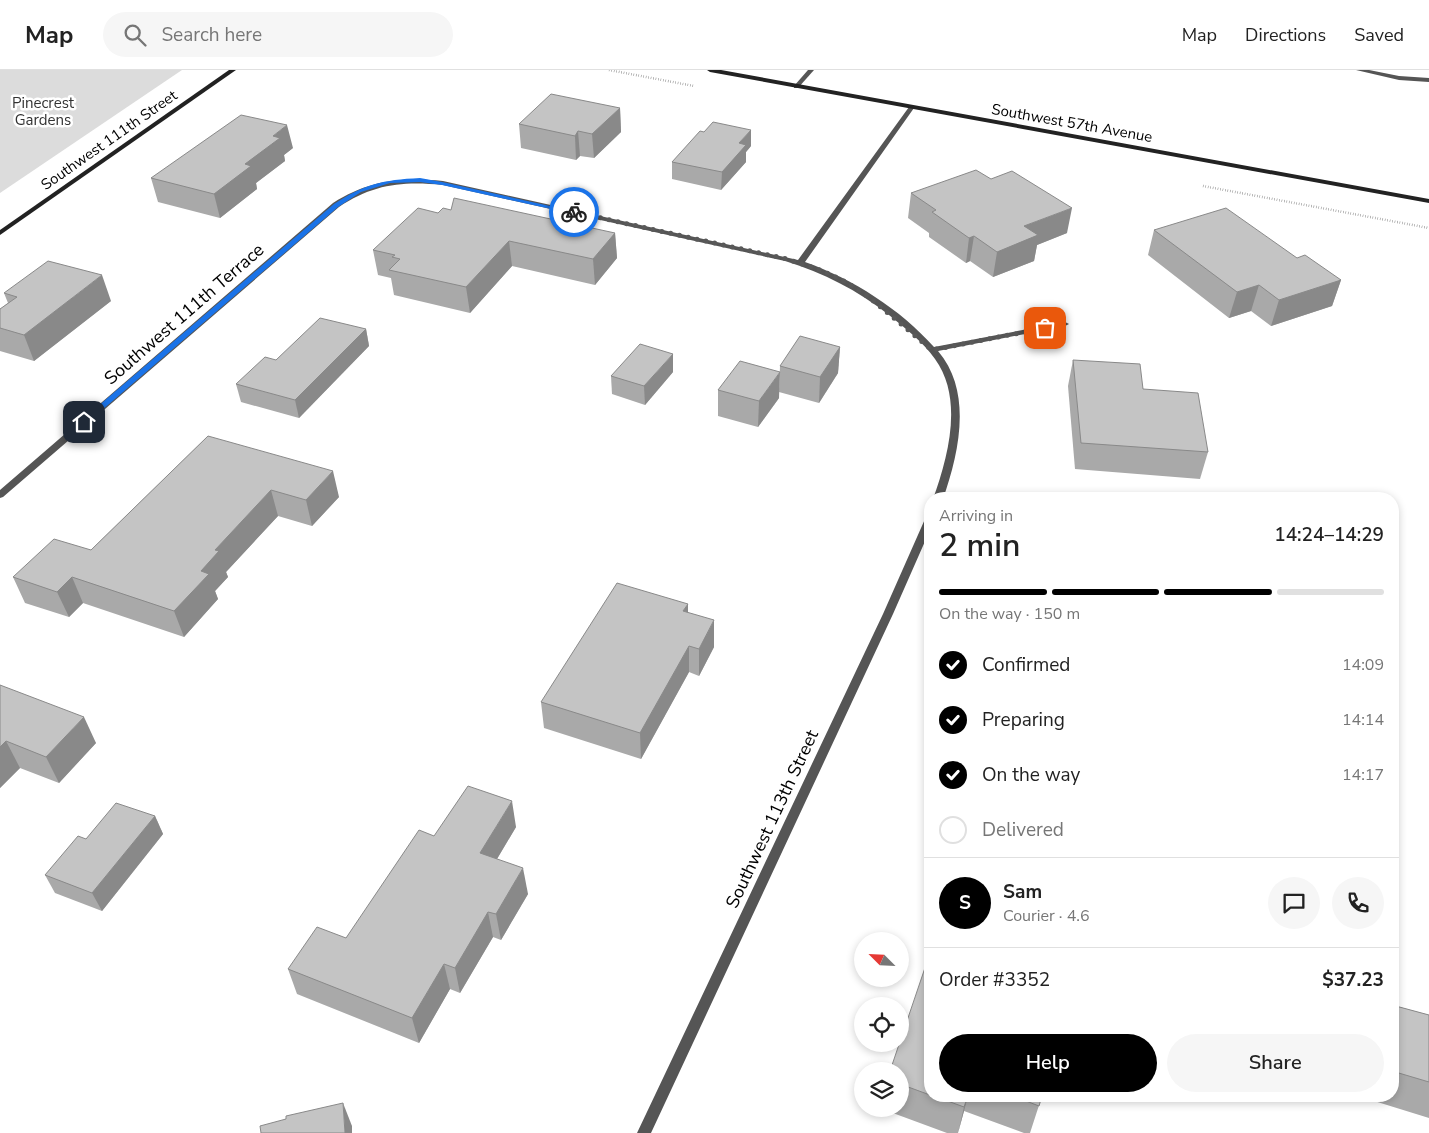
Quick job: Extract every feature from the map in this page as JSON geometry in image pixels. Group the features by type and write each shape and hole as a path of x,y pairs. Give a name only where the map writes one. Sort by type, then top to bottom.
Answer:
{"main road":[{"name":"Southwest 111th Street","path":"0,233 233,70"},
{"name":"Southwest 57th Avenue","path":"710,70 1429,201"}],"street":[{"path":"796,87 811,70"},
{"path":"1359,70 1407,79 1429,80"},
{"path":"800,263 911,108"},
{"name":"Southwest 111th Terrace","path":"0,495 336,206 359,191 371,186 405,180 442,183 800,263 846,282 878,304 932,350"},
{"path":"940,492 949,466 954,437 955,414 945,368 932,350 1065,324"},
{"name":"Southwest 113th Street","path":"644,1133 888,614 924,533"}],"green space":[{"name":"Pinecrest Gardens","path":"0,70 182,70 0,193"}],"building":[{"path":"551,94 620,108 592,134 578,131 575,136 519,124"},
{"path":"241,115 287,125 273,136 280,138 245,164 251,166 214,194 151,178"},
{"path":"713,122 751,130 739,143 746,145 722,172 672,162 700,131 704,132"},
{"path":"976,170 991,179 1012,171 1072,208 1024,226 1038,235 997,252 974,236 969,238 932,212 936,210 911,193"},
{"path":"454,198 615,233 593,259 509,241 466,287 389,270 400,259 392,257 395,255 373,250 418,208 438,213 443,208 451,210"},
{"path":"1226,208 1297,258 1305,255 1341,280 1279,300 1259,285 1237,292 1154,230"},
{"path":"48,261 102,275 24,335 0,328 0,309 17,297 4,293"},
{"path":"320,318 366,329 295,400 236,384 265,357 276,360"},
{"path":"800,336 840,347 820,377 780,366"},
{"path":"640,344 673,354 644,386 611,376"},
{"path":"1073,360 1140,364 1143,389 1198,393 1208,452 1081,443"},
{"path":"740,361 780,372 759,401 718,390"},
{"path":"208,436 333,471 306,500 271,490 215,550 219,551 201,571 209,574 174,611 72,577 57,592 13,577 54,539 91,550"},
{"path":"617,583 688,604 683,611 714,620 699,649 689,646 640,733 541,702"},
{"path":"0,685 84,717 46,757 6,741 0,747"},
{"path":"468,786 512,801 480,853 523,868 496,914 488,912 455,968 444,964 412,1018 288,969 317,927 346,938 419,830 434,836"},
{"path":"116,803 155,816 92,893 45,875 78,836 86,839"},
{"path":"924,971 924,1093 909,1087 909,1062 893,1062 896,1052 909,1052 909,1015"},
{"path":"1399,1007 1429,1015 1429,1082 1399,1073"},
{"path":"950,1102 966,1102 964,1107"},
{"path":"1029,1102 1040,1102 1039,1106"},
{"path":"343,1103 345,1133 261,1133 260,1126 286,1119 286,1116"}],"way so far":[{"path":"574,212 787,259 823,271 846,282 870,298 932,350 1006,334 1045,328"}],"route":[{"path":"84,422 336,206 359,191 390,182 420,180 442,183 574,212"}]}
